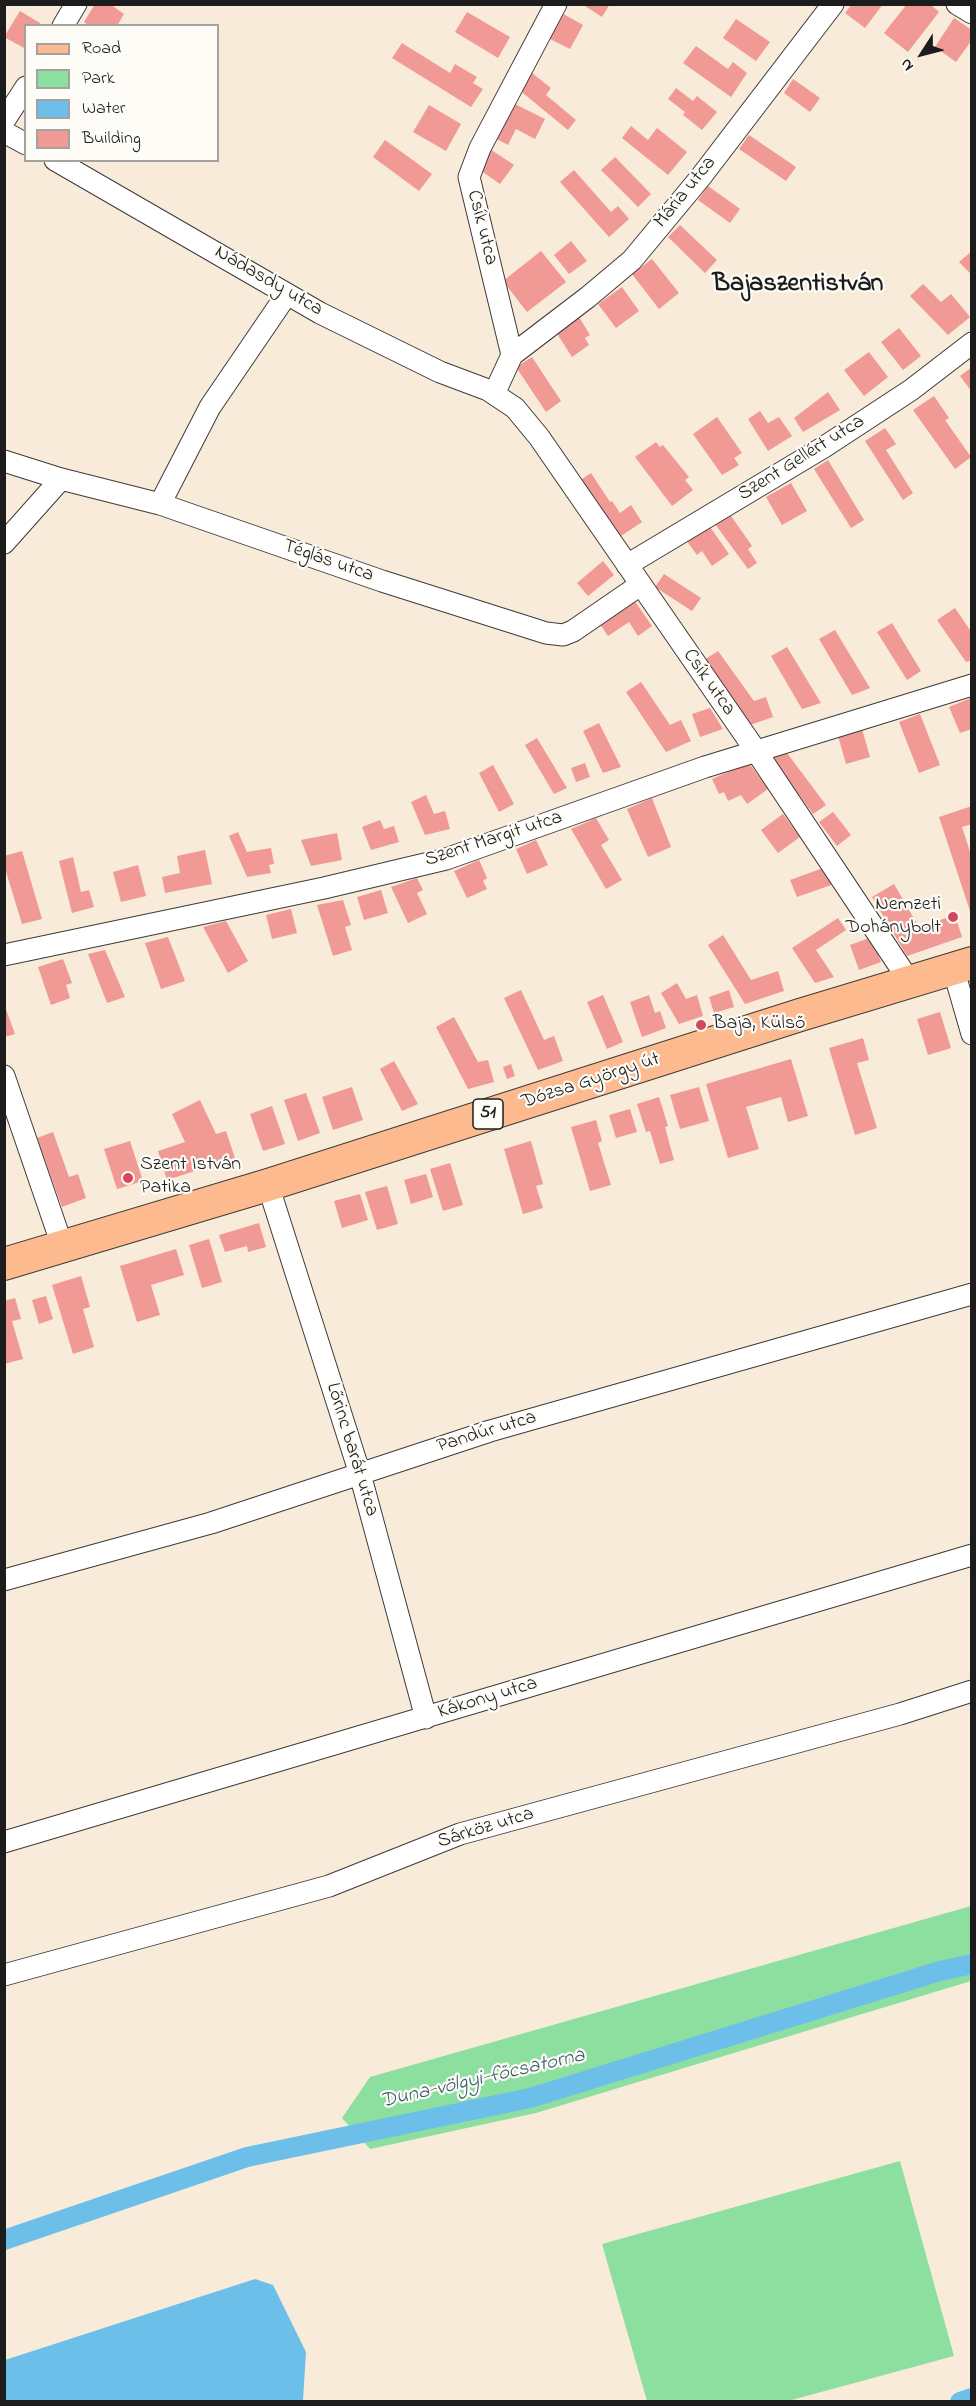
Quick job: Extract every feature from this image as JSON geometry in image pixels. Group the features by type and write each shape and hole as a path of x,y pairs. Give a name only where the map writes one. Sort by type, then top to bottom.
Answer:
{"main road":[{"name":"Dózsa György út","path":"4,1264 268,1185 962,965"}],"street":[{"path":"64,24 76,4"},
{"name":"Csík utca","path":"512,355 469,177 480,148 556,4"},
{"name":"Mária utca","path":"512,355 632,260 700,178 833,4"},
{"path":"957,4 972,14"},
{"path":"4,121 24,90"},
{"path":"4,132 24,143"},
{"name":"Nádasdy utca","path":"58,162 320,313 440,372 491,392"},
{"path":"160,504 210,407 287,294"},
{"name":"Szent Gellért utca","path":"627,565 824,447 911,390 972,342"},
{"path":"491,392 512,355"},
{"name":"Csík utca","path":"491,392 515,408 539,437 756,751 910,982"},
{"name":"Téglás utca","path":"4,461 61,479 160,504 382,581 546,633 563,635 573,631 640,585"},
{"path":"4,543 61,479"},
{"name":"Szent Margit utca","path":"4,955 324,888 446,859 705,767 972,685"},
{"path":"962,965 972,1034"},
{"path":"4,1076 62,1245"},
{"name":"Lőrinc barát utca","path":"268,1185 360,1474 426,1718"},
{"name":"Pandúr utca","path":"4,1580 211,1523 513,1424 972,1294"},
{"name":"Kákony utca","path":"4,1842 972,1555"},
{"name":"Sárköz utca","path":"4,1975 329,1886 460,1834 889,1717 972,1691"}],"green space":[{"path":"971,1906 971,1981 536,2113 370,2149 342,2118 370,2077"},
{"path":"900,2161 954,2356 788,2401 647,2401 602,2244"}],"water":[{"path":"255,2279 273,2285 306,2352 303,2400 5,2401 5,2360"}],"building":[{"path":"95,4 110,4 124,14 118,24 86,24 84,22"},
{"path":"582,4 610,4 602,17"},
{"path":"852,4 883,4 865,28 845,13"},
{"path":"907,4 930,4 939,12 908,52 884,33"},
{"path":"20,11 40,23 24,24 24,48 4,37"},
{"path":"558,11 583,25 570,49 544,36"},
{"path":"467,12 510,37 498,58 455,32"},
{"path":"954,18 972,30 972,40 956,62 935,47"},
{"path":"736,19 770,42 756,61 723,38"},
{"path":"402,43 450,73 455,64 477,77 473,83 483,89 471,107 392,58"},
{"path":"696,46 728,69 733,62 747,73 731,97 683,63"},
{"path":"532,73 551,88 546,95 576,120 568,130 518,89"},
{"path":"793,79 820,98 810,112 784,93"},
{"path":"676,88 693,101 697,96 717,112 702,130 683,115 685,112 668,99"},
{"path":"511,102 545,119 535,139 516,129 508,145 493,137"},
{"path":"429,105 461,124 446,151 413,132"},
{"path":"631,126 648,140 657,128 687,152 668,175 622,138"},
{"path":"749,135 796,167 786,181 739,149"},
{"path":"385,140 432,174 419,191 373,157"},
{"path":"490,149 514,165 500,184 477,168"},
{"path":"615,157 651,194 638,207 601,170"},
{"path":"574,170 611,212 618,206 629,219 609,237 560,182"},
{"path":"708,186 740,209 730,223 698,200"},
{"path":"680,225 717,260 705,273 668,237"},
{"path":"571,241 587,261 569,274 554,255"},
{"path":"541,251 566,282 527,312 503,281"},
{"path":"972,251 972,275 959,262"},
{"path":"652,259 679,293 659,309 632,274"},
{"path":"923,284 941,302 951,294 970,317 948,335 910,296"},
{"path":"622,287 639,311 616,328 598,304"},
{"path":"579,317 590,335 585,338 589,345 572,357 556,332"},
{"path":"899,328 921,356 903,370 881,342"},
{"path":"869,352 888,377 864,396 844,370"},
{"path":"532,357 561,401 546,412 516,367"},
{"path":"972,367 972,392 960,376"},
{"path":"828,392 840,410 803,432 794,418"},
{"path":"934,396 949,418 945,420 971,457 955,469 913,410"},
{"path":"760,411 768,423 779,417 792,436 768,451 748,419"},
{"path":"717,417 742,453 734,458 739,465 722,475 693,434"},
{"path":"885,428 896,444 886,450 913,493 903,500 865,441"},
{"path":"656,442 660,447 663,445 689,477 685,480 693,490 672,506 635,457"},
{"path":"828,460 864,520 851,528 814,469"},
{"path":"591,473 620,513 631,505 642,522 615,540 576,483"},
{"path":"791,483 807,511 782,525 766,497"},
{"path":"729,513 752,546 748,549 757,563 748,569 715,524"},
{"path":"708,524 729,554 712,566 702,551 697,555 686,540"},
{"path":"603,561 614,575 588,596 577,583"},
{"path":"664,574 701,598 692,611 655,587"},
{"path":"632,597 652,626 638,636 629,622 608,636 598,621"},
{"path":"955,608 972,633 972,660 966,662 937,620"},
{"path":"892,623 921,671 907,680 877,632"},
{"path":"835,630 870,688 852,695 819,639"},
{"path":"787,647 821,703 802,709 771,656"},
{"path":"718,651 754,701 766,697 773,717 750,725 704,660"},
{"path":"641,682 670,725 681,720 691,741 666,752 626,692"},
{"path":"971,698 972,729 960,733 949,707"},
{"path":"710,708 723,729 700,737 692,714"},
{"path":"920,714 940,765 919,773 899,722"},
{"path":"599,723 621,767 603,773 583,731"},
{"path":"862,729 870,757 846,764 838,736"},
{"path":"537,738 567,788 554,794 525,745"},
{"path":"784,749 826,805 813,814 772,758"},
{"path":"585,763 590,777 576,782 571,768"},
{"path":"749,763 768,789 747,804 741,795 728,801 724,792 719,794 712,779"},
{"path":"493,765 514,804 499,812 479,773"},
{"path":"426,795 434,814 445,811 450,829 425,835 411,802"},
{"path":"652,798 671,847 648,857 627,809"},
{"path":"972,806 972,824 962,827 972,858 971,914 939,817"},
{"path":"833,812 851,835 837,846 819,822"},
{"path":"783,814 800,837 778,853 761,830"},
{"path":"596,818 609,840 601,845 622,880 606,889 571,829"},
{"path":"380,820 384,829 394,826 399,842 371,850 362,827"},
{"path":"238,832 247,852 271,848 274,864 269,865 271,873 247,877 229,836"},
{"path":"337,833 342,860 311,866 301,840"},
{"path":"536,840 548,865 527,874 516,849"},
{"path":"205,850 212,884 165,893 162,877 180,873 177,856"},
{"path":"22,851 42,919 22,924 4,865 4,856"},
{"path":"73,857 81,892 89,890 94,907 72,913 59,861"},
{"path":"479,860 487,878 483,881 487,889 467,898 454,871"},
{"path":"138,865 146,896 121,902 113,872"},
{"path":"823,868 834,884 797,897 790,880"},
{"path":"417,878 423,890 417,893 427,914 408,923 391,887"},
{"path":"894,884 919,927 955,915 962,937 907,956 872,897"},
{"path":"381,890 388,913 364,920 357,897"},
{"path":"343,900 351,925 345,927 352,950 333,956 317,905"},
{"path":"291,909 297,933 272,939 266,915"},
{"path":"838,918 846,930 816,950 834,977 815,983 792,948"},
{"path":"226,921 248,961 228,973 203,927"},
{"path":"723,935 751,980 778,971 784,991 745,1004 708,945"},
{"path":"168,937 185,981 161,989 145,943"},
{"path":"872,937 881,962 859,970 850,945"},
{"path":"105,950 125,997 107,1003 88,954"},
{"path":"63,959 72,983 66,985 70,998 51,1005 38,967"},
{"path":"677,983 686,999 697,995 703,1016 679,1024 661,993"},
{"path":"521,990 544,1040 554,1036 563,1061 538,1070 504,998"},
{"path":"729,990 734,1007 714,1013 709,997"},
{"path":"603,995 623,1042 607,1049 587,1002"},
{"path":"649,995 655,1013 660,1011 666,1028 642,1037 630,1002"},
{"path":"4,1004 15,1034 4,1037"},
{"path":"940,1012 951,1048 928,1055 917,1019"},
{"path":"454,1017 478,1062 488,1060 494,1082 468,1089 436,1027"},
{"path":"863,1038 869,1060 857,1063 877,1128 855,1135 829,1048"},
{"path":"791,1059 808,1116 788,1122 781,1097 746,1107 759,1149 728,1158 706,1084"},
{"path":"394,1061 418,1104 402,1111 380,1069"},
{"path":"511,1064 515,1076 507,1079 503,1067"},
{"path":"352,1087 363,1120 333,1130 322,1097"},
{"path":"699,1087 709,1121 680,1129 670,1095"},
{"path":"306,1093 320,1133 298,1141 284,1100"},
{"path":"659,1097 668,1126 665,1127 674,1160 660,1164 650,1131 646,1132 637,1104"},
{"path":"200,1100 216,1134 226,1131 235,1158 167,1180 158,1151 185,1142 172,1114"},
{"path":"272,1106 285,1144 263,1151 250,1114"},
{"path":"630,1109 637,1132 616,1138 609,1115"},
{"path":"596,1120 602,1141 598,1143 611,1185 590,1191 571,1127"},
{"path":"53,1132 69,1177 78,1174 86,1198 62,1207 37,1138"},
{"path":"130,1141 143,1181 117,1189 104,1149"},
{"path":"531,1141 543,1184 536,1186 543,1208 523,1214 504,1149"},
{"path":"450,1163 463,1205 443,1211 430,1169"},
{"path":"426,1174 433,1197 411,1204 404,1180"},
{"path":"387,1186 398,1224 377,1230 365,1192"},
{"path":"360,1194 368,1220 342,1228 334,1201"},
{"path":"259,1223 266,1247 248,1252 247,1246 225,1252 219,1235"},
{"path":"209,1239 222,1282 202,1288 189,1245"},
{"path":"176,1249 184,1275 151,1285 160,1315 137,1322 120,1266"},
{"path":"81,1276 90,1307 83,1309 94,1347 73,1354 52,1285"},
{"path":"46,1296 53,1319 39,1324 32,1300"},
{"path":"15,1298 21,1319 12,1321 23,1359 4,1364 4,1301"}],"waterway":[{"name":"Duna-völgyi-főcsatorna","path":"4,2240 247,2157 530,2098 940,1971 972,1964"},
{"path":"960,2402 972,2398"}],"place":[{"name":"Nemzeti Dohánybolt","path":"953,917"},
{"name":"Baja, Külső","path":"701,1025"},
{"name":"Szent István Patika","path":"128,1178"}],"district":[{"name":"Bajaszentistván","path":"798,286"}]}
